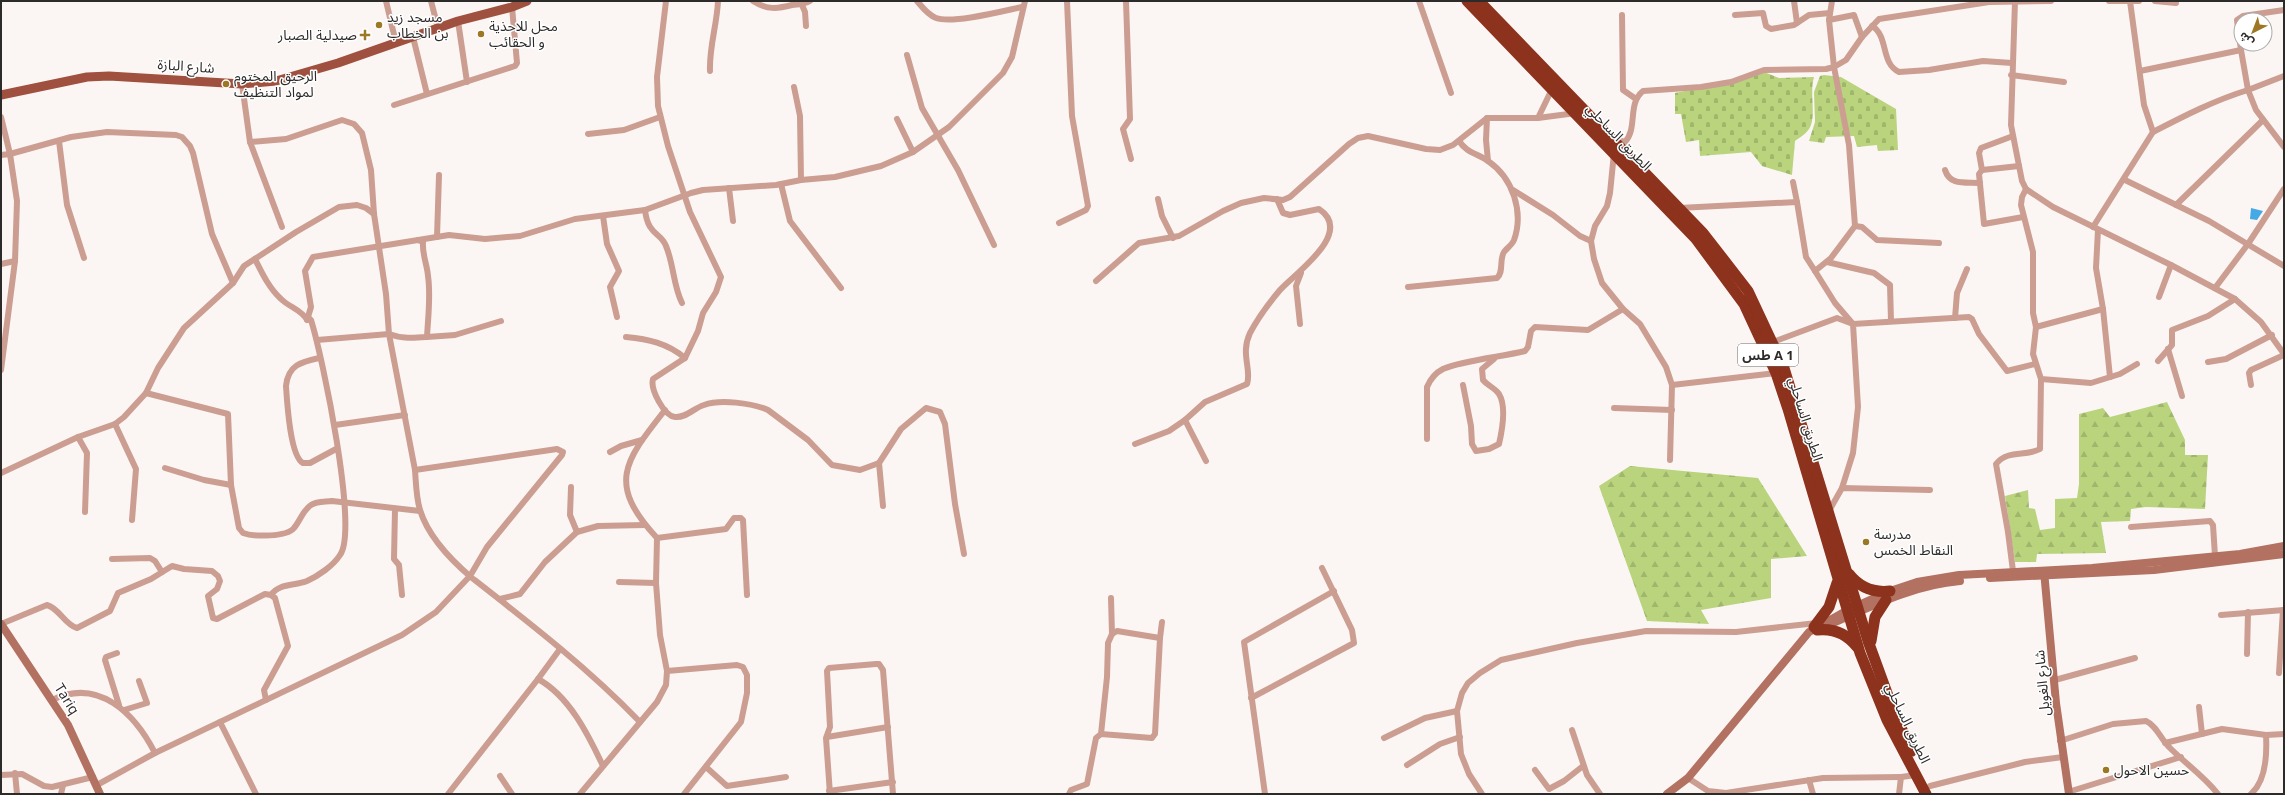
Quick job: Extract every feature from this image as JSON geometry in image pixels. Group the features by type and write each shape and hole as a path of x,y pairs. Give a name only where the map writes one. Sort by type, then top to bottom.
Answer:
{"highway":[{"name":"الطريق الساحلي","path":"1466,1 1576,113 1696,239 1722,272 1744,304 1776,373 1847,614 1860,653 1887,720 1916,775 1930,791"},
{"name":"الطريق الساحلي","path":"1479,1 1614,138 1679,208 1712,244 1748,291 1773,342 1795,400 1872,652 1895,715 1930,791"},
{"path":"1846,568 1854,581 1860,586 1888,596 1873,623 1871,640 1872,652"},
{"path":"1838,580 1832,601 1817,627 1840,633 1850,640 1860,653"}],"main road":[{"name":"شارع البازة","path":"1,95 87,77 109,76 242,84 295,76 438,28 512,7 527,1"}],"street":[{"path":"386,1 396,43"},
{"path":"431,1 438,28"},
{"path":"666,1 658,76 660,117 693,217 721,277 716,292 702,314 698,331 685,358 653,379 653,386 665,410 670,415 677,417 686,415 703,405 717,402 761,407 768,410 808,440 832,464 860,470 879,463 901,429 926,408 940,412 945,424 955,504 964,554"},
{"path":"710,71 709,54 717,20 718,1"},
{"path":"753,1 764,7 776,9 802,5 810,1"},
{"path":"307,320 311,307 305,271 313,257 448,235 505,238 536,232 575,219 645,210 703,190 781,184 860,172 913,152 937,136 991,86 1008,66 1024,4 972,17 942,19 928,12 917,1"},
{"path":"1059,223 1086,210 1088,206 1072,116 1067,1"},
{"path":"1126,1 1130,119 1123,129 1131,159"},
{"path":"1419,1 1451,93"},
{"path":"1794,1 1796,23"},
{"path":"1815,271 1827,262 1855,226 1849,145 1834,67 1829,20 1832,1"},
{"path":"2015,1 2011,125 2019,166 2026,189 2053,207 2095,229 2171,265 2235,299 2253,314 2272,335 2284,355 2251,370 2251,385"},
{"path":"1614,138 1625,142 1630,136 1636,99 1643,92 1709,86 1731,82 1764,70 1826,69 1834,67 1846,60 1862,37 1879,19 1900,14 1989,2 2051,1"},
{"path":"2109,1 2139,1"},
{"path":"2130,1 2144,105 2153,132"},
{"path":"2155,1 2176,3"},
{"path":"802,5 805,12 806,26"},
{"path":"394,105 515,66 517,63 512,7"},
{"path":"2270,12 2284,10"},
{"path":"1735,15 1763,13 1766,26 1771,28 1796,23 1809,15 1830,13"},
{"path":"1622,14 1622,90 1636,99"},
{"path":"1829,20 1854,15 1862,37"},
{"path":"458,22 467,82"},
{"path":"1872,26 1882,34 1890,65 1899,72 1929,70 1983,61 2012,63"},
{"path":"413,37 428,94"},
{"path":"2140,70 2233,52"},
{"path":"2241,52 2248,90 2254,106 2284,147"},
{"path":"907,55 922,108 958,170 994,245"},
{"path":"2012,75 2064,82"},
{"path":"2110,377 2103,309 2096,268 2095,229 2153,132 2187,114 2229,96 2284,76"},
{"path":"242,84 250,142 282,227"},
{"path":"794,87 800,116 800,180"},
{"path":"1538,118 1552,89"},
{"path":"1096,281 1139,243 1173,238 1236,205 1264,198 1277,199 1290,197 1349,144 1358,138 1368,136 1426,149 1440,150 1445,149 1459,141 1487,118 1538,118 1576,113"},
{"path":"1,117 10,154 17,201 15,261 1,370"},
{"path":"588,134 624,130 660,117"},
{"path":"1487,118 1485,128 1488,161"},
{"path":"897,119 913,152"},
{"path":"250,142 286,139 342,120 354,124 362,133 371,170 374,214 386,294 389,334 415,470 420,511 437,540 458,565 596,678 640,722"},
{"path":"2176,205 2263,120"},
{"path":"1,155 89,134 107,132 168,133 182,137 193,153 212,234 233,283"},
{"path":"2013,136 1981,148 1979,153 1982,170 1979,174 1984,224 2023,217"},
{"path":"59,141 67,205 84,258"},
{"path":"1459,141 1469,152 1488,161 1512,189 1553,215 1580,236 1591,241"},
{"path":"1614,153 1607,206 1595,226 1591,241 1594,259 1602,284 1623,309 1640,324 1661,357 1672,385 1670,460"},
{"path":"1982,170 2019,166"},
{"path":"1945,170 1948,177 1953,182 1980,183"},
{"path":"437,237 440,175"},
{"path":"2125,180 2176,205 2248,244 2284,266"},
{"path":"1793,182 1806,257 1835,303 1853,324 1858,407 1853,453 1842,488 1829,511"},
{"path":"781,184 790,221 841,288"},
{"path":"729,188 733,220"},
{"path":"1408,287 1499,276 1501,260 1513,242 1516,228 1517,205 1512,189"},
{"path":"2013,571 1996,464 2001,459 2015,453 2040,449 2041,378 2039,367 2035,364 2033,350 2036,328 2032,308 2034,274 2032,252 2023,217 2022,197 2026,189"},
{"path":"2215,288 2248,244 2284,190"},
{"path":"1158,199 1162,216 1173,238"},
{"path":"1135,444 1168,431 1185,420 1205,402 1247,384 1245,353 1251,332 1280,290 1319,253 1325,243 1329,227 1328,219 1319,209 1290,215 1283,213 1277,199"},
{"path":"2277,201 2284,204"},
{"path":"1679,208 1797,202"},
{"path":"1,473 78,437 115,424 135,407 146,393 158,368 184,328 233,283 244,266 316,220 340,207 357,205 366,208 374,214"},
{"path":"645,210 650,229 666,246 676,291 682,303"},
{"path":"603,216 607,244 619,271 610,287 617,318"},
{"path":"1855,226 1862,227 1877,240 1939,243"},
{"path":"418,240 423,242 423,254 428,274 430,293 427,337"},
{"path":"1,624 47,605 52,607 73,627 77,628 110,610 118,593 170,567 176,566 184,569 206,570 216,573 220,584 208,598 212,616 215,619 263,595 271,594 278,588 306,581 317,576 341,555 346,541 346,503 336,449 334,425 317,340 309,318 307,320 303,313 290,308 274,292 255,259"},
{"path":"1,264 15,261"},
{"path":"1827,262 1870,272 1890,285 1892,289 1891,322"},
{"path":"2159,297 2171,265"},
{"path":"1300,324 1296,286 1302,269"},
{"path":"1955,318 1958,293 1967,269"},
{"path":"2158,361 2172,344 2172,330 2208,316 2235,299"},
{"path":"1427,439 1426,405 1429,381 1443,369 1527,350 1531,331 1535,327 1588,330 1623,309"},
{"path":"2036,328 2103,309"},
{"path":"1773,342 1836,318 1853,324 1955,318 1972,319 1979,334 2007,371 2035,364"},
{"path":"317,340 389,334 405,338 455,335 501,321"},
{"path":"2208,362 2226,359 2272,335"},
{"path":"626,337 654,341 676,350 685,358"},
{"path":"2168,349 2182,396"},
{"path":"1463,384 1471,426 1472,444 1476,451 1489,449 1499,444 1502,433 1502,404 1500,395 1483,380 1482,369 1497,357"},
{"path":"320,358 295,365 286,378 293,443 298,459 303,463 310,463 336,449"},
{"path":"2041,378 2087,383 2127,371 2138,364"},
{"path":"1672,385 1776,373"},
{"path":"146,393 228,414 231,485 239,528 246,534 284,534 292,530 307,508 314,503 332,501 420,511"},
{"path":"1614,408 1672,410"},
{"path":"581,794 662,694 667,671 660,635 656,583 657,538 645,525 631,501 626,476 628,466 642,440 665,410"},
{"path":"334,425 405,415"},
{"path":"1185,420 1206,461"},
{"path":"115,424 136,469 132,520"},
{"path":"78,437 87,453 85,512"},
{"path":"610,452 621,446 642,440"},
{"path":"97,785 155,753 402,635 436,612 470,576 487,547 562,452 557,449 415,470"},
{"path":"879,463 883,506"},
{"path":"165,468 204,480 231,485"},
{"path":"571,487 570,515 577,532"},
{"path":"1842,488 1930,490"},
{"path":"395,509 394,559 399,565 402,595"},
{"path":"657,538 726,529 734,518 741,518 743,520 747,595"},
{"path":"2131,526 2210,521 2213,525 2215,556"},
{"path":"500,599 520,594 545,562 577,532 598,526 645,525"},
{"path":"1888,596 1944,583 2034,576 2044,573 2215,556 2284,546"},
{"path":"1667,794 1688,778 1802,639 1817,627 1888,596 1944,577 2013,571 2044,573 2059,576 2168,569 2284,554"},
{"path":"112,559 150,558 155,561 162,572"},
{"path":"1251,698 1354,643 1352,630 1322,568"},
{"name":"شارع الغويل","path":"2044,573 2060,741 2068,793"},
{"path":"2034,576 2046,588 2050,582 2059,576"},
{"path":"619,582 656,583"},
{"path":"1265,794 1244,642 1251,636 1334,591"},
{"path":"266,700 264,690 288,646 275,598 271,594"},
{"path":"1101,734 1107,677 1108,643 1112,634 1110,598"},
{"path":"2221,615 2284,610 2279,674"},
{"path":"2247,654 2248,612"},
{"path":"1069,794 1071,790 1087,784 1096,738 1101,734 1152,738 1155,734 1162,622"},
{"name":"Tariq","path":"1,624 68,725 100,794"},
{"path":"1482,794 1464,764 1457,711 1462,693 1468,683 1480,673 1501,660 1519,655 1646,631 1736,632 1817,627"},
{"path":"1112,634 1117,631 1160,638"},
{"path":"448,794 560,649"},
{"path":"117,653 106,657 105,660 121,707 142,729 155,753"},
{"path":"2055,680 2135,658"},
{"path":"893,782 830,793 827,737 830,727 826,677 829,668 876,664 882,666 893,782 893,794"},
{"path":"667,671 737,665 746,670 747,694 741,722 684,794"},
{"path":"538,678 557,692 570,705 603,766"},
{"path":"52,700 65,694 77,692 121,707 147,703 139,681"},
{"path":"2199,707 2202,734"},
{"path":"1384,738 1425,718 1457,711"},
{"path":"2060,741 2113,724 2140,720 2150,723 2165,743 2218,794"},
{"path":"220,722 256,794"},
{"path":"827,737 888,727"},
{"path":"2165,743 2222,729 2266,735 2284,734"},
{"path":"1572,730 1583,766 1600,794"},
{"path":"2251,794 2257,786 2264,767 2266,735"},
{"path":"1407,764 1440,744 1460,737"},
{"path":"1930,791 2025,762 2063,757"},
{"path":"2068,793 2181,757"},
{"path":"1535,770 1549,789 1564,781 1583,766"},
{"path":"706,767 727,786 786,777"},
{"path":"1,775 15,773 28,776 44,786 63,785 93,777"},
{"path":"15,773 17,794"},
{"path":"1688,778 1708,792 1726,793 1810,780 1850,777 1901,777 1916,775"},
{"path":"500,776 512,794"},
{"path":"1899,794 1901,777"},
{"path":"1810,780 1813,794"},
{"path":"61,794 63,785"}],"green space":[{"path":"1764,72 1779,78 1814,77 1811,124 1806,133 1795,141 1792,175 1762,166 1751,152 1700,156 1699,140 1686,142 1681,114 1675,114 1675,93 1728,82"},
{"path":"1820,76 1841,77 1896,109 1898,150 1878,151 1877,145 1857,147 1854,136 1826,137 1824,143 1809,141 1815,122 1814,92"},
{"path":"2167,402 2185,440 2185,455 2208,455 2205,509 2146,507 2131,509 2130,521 2101,522 2106,553 2037,554 2036,562 2015,562 2005,496 2028,490 2029,508 2035,509 2040,530 2055,528 2055,499 2077,498 2079,484 2079,414 2103,408 2110,417"},
{"path":"1630,466 1758,478 1807,556 1771,559 1771,598 1701,610 1709,624 1647,621 1599,486"}],"water":[{"path":"2251,208 2263,211 2257,220 2250,219"}],"place":[{"name":"مسجد زيد بن الخطاب","path":"379,25"},
{"name":"محل للاحذية و الحقائب","path":"481,34"},
{"name":"صيدلية الصبار","path":"365,35"},
{"name":"الرحيق المختوم لمواد التنظيف","path":"226,84"},
{"name":"مدرسة النقاط الخمس","path":"1866,542"},
{"name":"حسين الاحول","path":"2106,770"}]}
